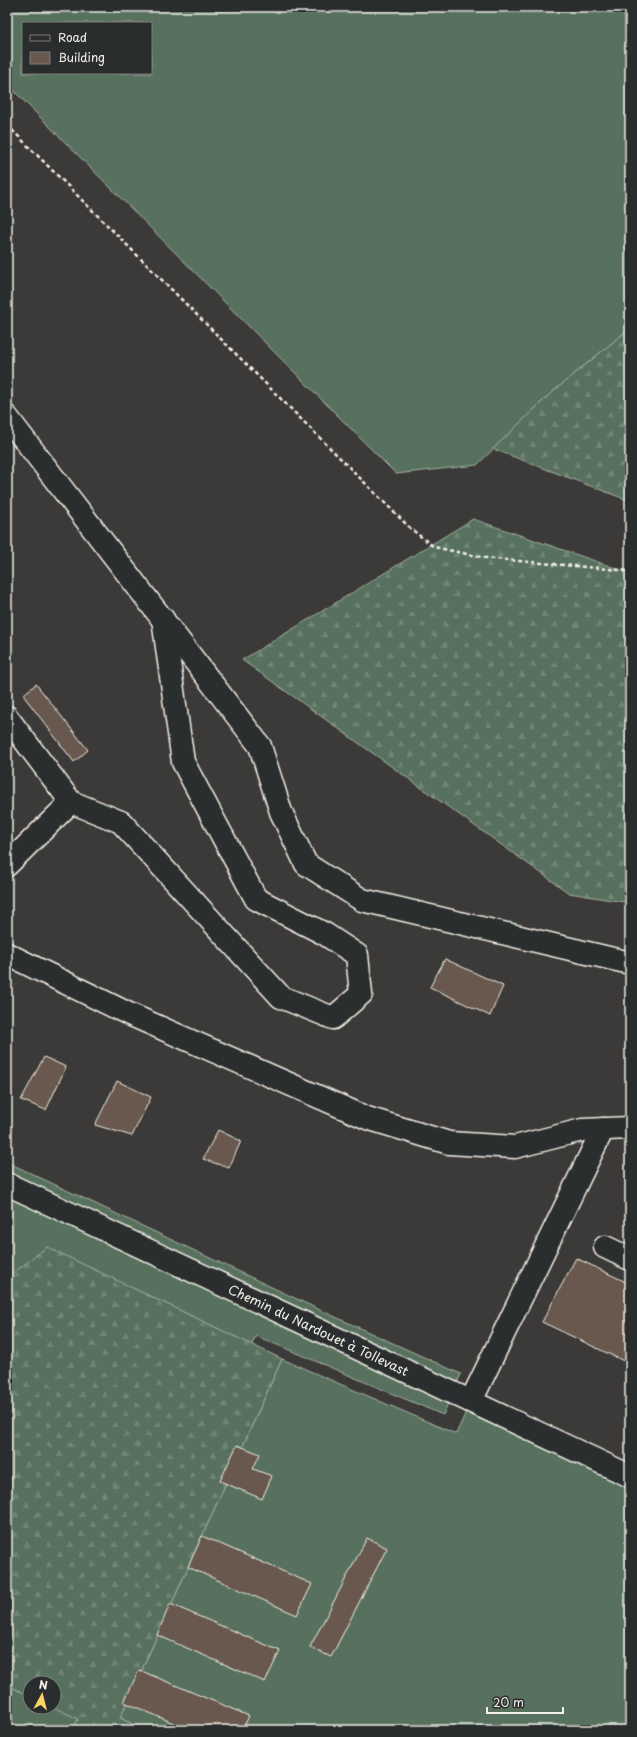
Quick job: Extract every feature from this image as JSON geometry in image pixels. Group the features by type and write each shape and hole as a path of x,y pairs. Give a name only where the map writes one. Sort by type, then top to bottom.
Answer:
{"street":[{"path":"7,417 260,746 280,812 306,864 362,900 630,963"},
{"path":"7,717 71,802 122,822 281,996 333,1018 361,994 357,955 325,934 256,900 183,762 163,619"},
{"path":"7,865 71,802"},
{"path":"7,954 129,1014 367,1118 449,1143 515,1147 582,1130 630,1128"},
{"path":"471,1401 603,1129"},
{"name":"Chemin du Nardouet à Tollevast","path":"7,1184 630,1476"},
{"path":"605,1247 630,1259"}],"path":[{"path":"7,125 410,528 434,547 486,558 630,571"}],"green space":[{"path":"7,7 630,7 630,328 549,395 477,465 396,474 7,84"},
{"path":"630,328 630,501 493,449 549,395"},
{"path":"473,519 630,573 630,903 569,893 242,660"},
{"path":"7,1162 320,1310 461,1374 443,1415 256,1336 73,1730 7,1730"},
{"path":"47,1247 282,1359 120,1718 145,1730 73,1730 78,1719 62,1711 62,1675 22,1675 22,1692 7,1685 7,1278"},
{"path":"282,1359 456,1434 471,1401 630,1467 630,1730 145,1730 120,1718"}],"building":[{"path":"36,684 88,750 74,762 23,695"},
{"path":"445,959 503,986 490,1016 430,987"},
{"path":"44,1057 66,1067 46,1110 21,1100"},
{"path":"117,1081 151,1097 132,1136 95,1125"},
{"path":"218,1130 241,1141 229,1168 203,1159"},
{"path":"576,1258 630,1284 630,1364 542,1322"},
{"path":"237,1445 260,1454 253,1469 272,1476 262,1499 220,1481"},
{"path":"202,1536 312,1584 297,1615 188,1567"},
{"path":"367,1538 387,1548 331,1657 310,1647"},
{"path":"170,1604 280,1651 265,1682 157,1635"},
{"path":"139,1670 249,1716 242,1730 190,1730 124,1702"}]}
